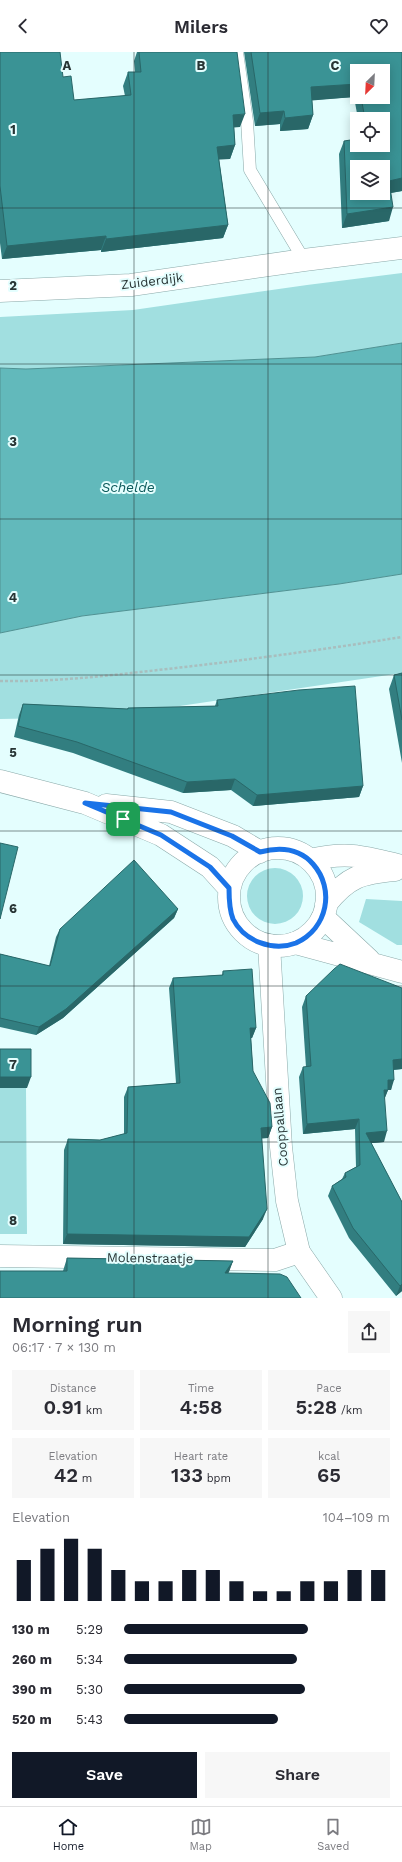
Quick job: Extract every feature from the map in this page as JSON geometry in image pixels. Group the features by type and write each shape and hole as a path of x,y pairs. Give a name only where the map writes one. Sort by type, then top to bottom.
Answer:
{"street":[{"name":"Zuiderdijk","path":"0,291 131,285 304,260 402,248"},
{"path":"0,781 85,803 161,835 210,867 229,888"},
{"path":"85,803 171,812 232,836 260,852"},
{"path":"372,962 325,910 326,892 324,880 310,860 286,849 273,848 260,852 246,860 235,873 229,888 229,904 233,918 242,931 254,940 269,946 282,946 295,943 306,937 316,928 325,910 337,890 350,881 367,872 402,870"},
{"path":"310,860 332,854 356,855 402,866"},
{"path":"295,943 372,962 402,972"},
{"name":"Cooppallaan","path":"269,946 281,1147 287,1201 300,1252 331,1298"},
{"name":"Molenstraatje","path":"0,1256 275,1260 300,1252"}],"lane":[{"path":"237,52 247,121 250,170 304,260"}],"path":[{"path":"0,681 28,682 190,667 277,657 402,637"}],"shaded area":[{"path":"402,273 402,343 315,357 26,369 0,368 0,317 133,310"},
{"path":"402,574 402,673 105,717 0,719 0,633 82,616 339,584"},
{"path":"275,868 286,870 295,876 301,885 303,896 301,907 295,916 286,922 275,924 264,922 255,916 249,907 247,896 249,885 255,876 264,870"},
{"path":"366,899 402,901 402,945 397,945 359,922"},
{"path":"0,1088 26,1088 27,1234 0,1234"}],"water":[{"name":"Schelde","path":"402,343 402,574 339,584 82,616 0,633 0,368 26,369 315,357"}],"building":[{"path":"0,52 60,52 63,77 71,76 74,100 131,95 128,72 141,72 139,52 237,52 245,114 233,115 235,145 217,147 228,225 106,239 106,236 7,246 0,186"},
{"path":"251,52 402,52 402,178 390,181 390,160 350,160 350,200 390,200 390,188 393,207 347,214 344,141 350,140 350,152 390,152 390,112 364,112 362,104 390,104 390,64 350,64 350,84 311,87 313,115 285,118 284,111 260,113"},
{"path":"402,673 402,720 394,675"},
{"path":"355,686 363,786 257,795 235,779 187,782 77,742 18,726 23,704 128,709 218,706 217,700 299,690"},
{"path":"0,843 18,847 0,919"},
{"path":"134,860 178,909 66,1009 39,1027 0,1018 0,954 50,966 60,929"},
{"path":"340,964 402,988 402,1059 393,1060 394,1080 388,1080 388,1090 384,1090 387,1131 366,1133 402,1202 402,1284 400,1286 353,1228 332,1186 346,1177 345,1173 360,1165 359,1119 307,1124 303,1067 311,1066 306,996"},
{"path":"252,969 256,1028 250,1028 253,1071 270,1103 272,1127 261,1128 267,1209 249,1237 67,1234 68,1139 100,1140 127,1133 128,1087 180,1083 173,978 223,975 223,971"},
{"path":"0,1049 31,1049 31,1077 0,1077"},
{"path":"67,1258 233,1261 225,1273 280,1274 287,1277 301,1298 0,1298 0,1271 67,1271"}],"route":[{"path":"85,803 171,812 232,836 260,852 273,848 286,849 298,853 310,860 318,869 324,880 326,904 323,917 316,928 306,937 295,943 282,946 269,946 254,940 242,931 233,918 229,904 229,888 210,867 161,835 123,819 85,803"}]}
